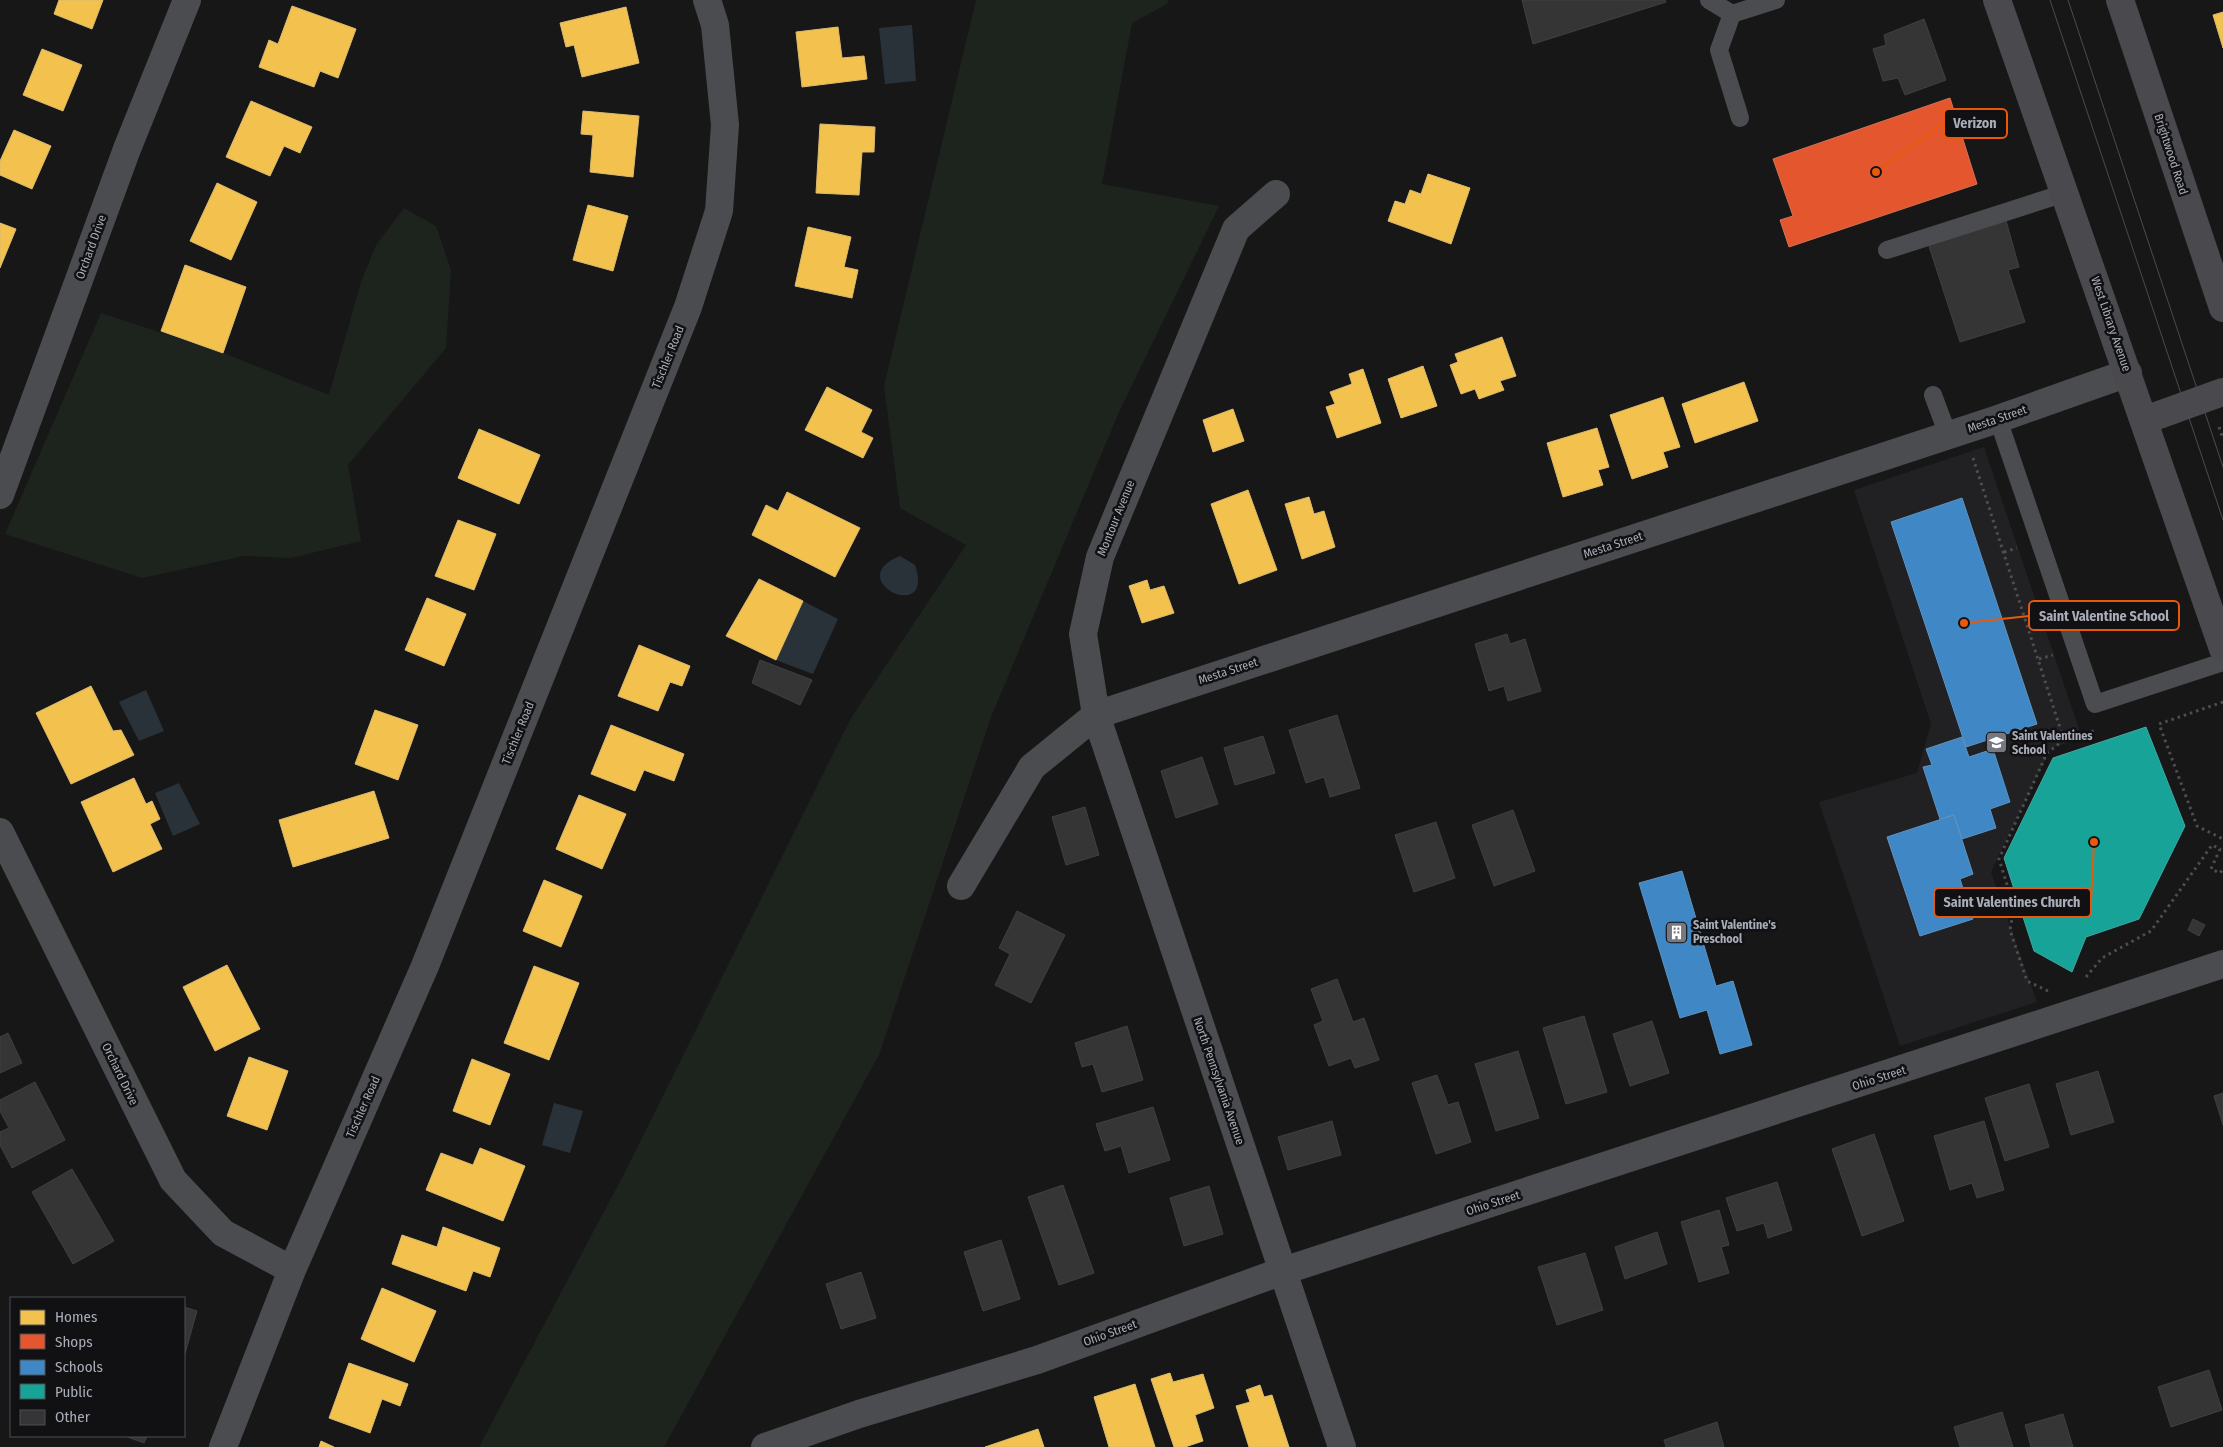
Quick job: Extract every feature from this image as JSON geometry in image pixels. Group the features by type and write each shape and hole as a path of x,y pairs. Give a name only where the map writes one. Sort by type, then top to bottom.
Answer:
{"street":[{"name":"Orchard Drive","path":"0,495 127,149 187,0"},
{"name":"Tischler Road","path":"223,1447 292,1270 425,966 690,298 719,211 725,125 715,25 707,0"},
{"name":"West Library Avenue","path":"1997,0 2145,420 2223,649"},
{"name":"Brightwood Road","path":"2120,0 2223,308"},
{"name":"Montour Avenue","path":"1096,715 1082,634 1100,557 1236,229 1276,194"},
{"name":"Mesta Street","path":"1096,715 1998,419 2128,373"},
{"path":"2145,420 2223,392"},
{"path":"961,886 1032,767 1096,715"},
{"name":"North Pennsylvania Avenue","path":"1096,715 1342,1447"},
{"name":"Orchard Drive","path":"0,832 173,1180 223,1233 292,1270"},
{"name":"Ohio Street","path":"765,1447 859,1414 1037,1360 1283,1271 2223,964"}],"lane":[{"path":"1709,0 1732,14 1776,0"},
{"path":"1732,14 1719,50 1740,118"},
{"path":"1887,250 2065,193"},
{"path":"1933,395 1948,435"},
{"path":"1998,419 2095,704 2223,662"}],"path":[{"path":"2219,427 2223,439"},
{"path":"1973,458 2064,740"},
{"path":"2004,552 2014,549"},
{"path":"2039,659 2045,657"},
{"path":"2223,702 2158,724 2197,826 2223,839"},
{"path":"2051,992 2027,981 2010,930 2014,907 1999,859 2047,753 2064,740 2087,733"},
{"path":"2084,979 2102,958 2151,931 2212,845 2220,849 2211,869 2220,873 2223,869"}],"shaded area":[{"path":"976,0 1169,0 1167,4 1132,23 1102,184 1219,206 1119,412 991,717 879,1055 664,1447 479,1447 624,1174 851,718 966,545 900,508 884,386"},
{"path":"912,25 916,81 885,84 879,28"},
{"path":"404,208 436,226 451,270 446,348 348,465 361,541 291,558 244,556 142,578 5,534 101,313 223,353 329,395 361,282 376,245"},
{"name":"Saint Valentines School","path":"1984,447 2082,738 2051,748 1991,872 2037,1002 1900,1046 1819,802 1917,773 1931,724 1854,490"},
{"path":"900,556 915,565 918,583 913,593 904,595 893,592 884,585 880,576 884,566"},
{"path":"803,601 838,619 813,674 776,660"},
{"path":"146,690 164,731 139,741 119,702"},
{"path":"179,783 200,824 173,836 155,793"},
{"path":"554,1103 583,1111 570,1153 542,1145"}],"building: Homes":[{"path":"59,0 103,0 92,29 54,14"},
{"path":"292,6 356,29 338,78 320,71 314,87 259,67 269,40 278,44"},
{"path":"626,7 639,63 582,77 574,45 566,47 560,23"},
{"path":"2223,12 2223,48 2213,15"},
{"path":"838,27 842,58 864,56 867,79 802,87 796,32"},
{"path":"42,49 82,65 63,111 23,95"},
{"path":"251,101 312,127 300,153 284,146 270,176 226,157"},
{"path":"583,111 639,116 633,177 590,172 593,135 581,134"},
{"path":"820,124 875,127 874,152 862,152 859,195 816,193"},
{"path":"14,130 51,146 32,189 0,175 0,161"},
{"path":"1428,174 1470,188 1451,244 1388,221 1395,201 1405,204 1410,190 1421,194"},
{"path":"217,183 257,202 231,260 190,241"},
{"path":"588,205 628,216 613,271 573,260"},
{"path":"0,223 16,229 0,268"},
{"path":"808,227 851,237 844,267 858,270 852,298 795,286"},
{"path":"185,265 246,287 223,353 161,331"},
{"path":"1502,337 1516,376 1500,381 1504,390 1479,399 1475,389 1461,394 1450,365 1458,362 1455,354"},
{"path":"1423,366 1437,406 1401,418 1388,379"},
{"path":"1363,369 1381,423 1337,438 1326,407 1335,404 1330,392 1352,384 1349,374"},
{"path":"1744,382 1758,421 1695,443 1682,404"},
{"path":"827,387 872,410 861,432 873,438 863,458 805,430"},
{"path":"1663,397 1680,447 1663,452 1668,467 1632,479 1610,415"},
{"path":"1233,409 1244,441 1213,452 1203,420"},
{"path":"1597,428 1609,467 1598,470 1603,485 1563,497 1547,443"},
{"path":"479,429 540,455 519,504 458,478"},
{"path":"1248,490 1277,570 1239,584 1211,504"},
{"path":"787,492 860,528 835,577 752,535 766,505 778,511"},
{"path":"1309,497 1314,514 1324,511 1335,547 1302,559 1285,504"},
{"path":"458,520 496,534 474,590 435,576"},
{"path":"759,579 803,601 776,660 726,636"},
{"path":"1147,580 1150,590 1164,586 1174,613 1142,623 1129,586"},
{"path":"427,598 466,614 444,666 405,650"},
{"path":"639,645 690,666 682,686 670,682 658,711 618,696"},
{"path":"91,686 113,731 121,730 134,755 71,784 36,713"},
{"path":"375,710 418,725 398,780 355,764"},
{"path":"611,725 684,754 674,781 644,770 635,791 591,774"},
{"path":"134,778 146,804 152,801 160,819 150,824 162,849 113,872 81,802"},
{"path":"374,791 389,838 293,867 279,820"},
{"path":"579,795 626,814 602,869 556,849"},
{"path":"544,880 582,896 561,947 523,931"},
{"path":"227,965 260,1029 215,1051 183,987"},
{"path":"534,966 579,983 549,1060 504,1043"},
{"path":"249,1057 288,1071 267,1130 227,1116"},
{"path":"472,1059 510,1074 490,1125 453,1111"},
{"path":"480,1148 525,1166 503,1221 426,1190 441,1153 473,1165"},
{"path":"443,1227 500,1248 490,1277 473,1271 466,1291 392,1264 402,1235 437,1247"},
{"path":"382,1288 436,1311 414,1362 361,1339"},
{"path":"349,1363 408,1384 400,1406 382,1399 370,1433 329,1418"},
{"path":"1170,1373 1173,1382 1203,1374 1214,1408 1195,1415 1203,1441 1185,1447 1174,1447 1151,1379"},
{"path":"1135,1384 1155,1447 1109,1447 1094,1397"},
{"path":"1260,1385 1264,1397 1272,1395 1289,1447 1249,1447 1236,1406 1250,1402 1246,1390"},
{"path":"1038,1429 1044,1447 985,1447"},
{"path":"321,1441 334,1447 319,1447"}],"building: Shops":[{"path":"1950,98 1977,184 1789,247 1780,220 1793,216 1773,159"}],"building: Schools":[{"path":"1962,498 2037,724 1966,747 1891,522"},
{"path":"1962,737 1969,757 1993,749 2010,802 1990,809 1996,828 1962,839 1954,815 1940,819 1923,767 1932,765 1926,749"},
{"path":"1954,815 1973,874 1960,879 1973,919 1920,936 1887,837"},
{"name":"Saint Valentine's Preschool","path":"1682,871 1716,986 1733,981 1752,1045 1720,1054 1707,1010 1680,1018 1639,883"}],"building: Public":[{"path":"2146,727 2185,826 2139,919 2086,937 2072,972 2034,951 2004,858 2053,758"}],"building: Other":[{"path":"1522,0 1665,0 1666,2 1533,44"},
{"path":"1924,19 1946,80 1905,95 1898,78 1883,81 1873,49 1886,45 1884,35"},
{"path":"2005,217 2019,267 2008,270 2025,322 1960,342 1927,240"},
{"path":"1507,634 1510,644 1525,639 1541,691 1508,701 1504,686 1489,691 1475,644"},
{"path":"760,660 812,680 800,705 752,683"},
{"path":"1337,715 1360,788 1330,797 1324,777 1306,783 1289,730"},
{"path":"1263,736 1275,773 1235,785 1224,748"},
{"path":"1202,757 1218,804 1176,818 1161,771"},
{"path":"1085,807 1099,855 1066,865 1052,817"},
{"path":"1513,810 1535,871 1494,886 1472,825"},
{"path":"1436,822 1455,878 1414,892 1395,835"},
{"path":"1017,911 1065,935 1031,1003 995,985 1010,954 999,948"},
{"path":"2193,919 2205,925 2199,936 2188,930"},
{"path":"1337,979 1353,1022 1364,1018 1379,1060 1355,1068 1351,1058 1329,1066 1314,1025 1323,1021 1311,989"},
{"path":"1584,1016 1607,1092 1566,1104 1543,1028"},
{"path":"1652,1021 1669,1073 1630,1086 1613,1034"},
{"path":"1127,1026 1143,1080 1102,1092 1093,1064 1082,1067 1075,1043"},
{"path":"8,1033 22,1063 0,1073 0,1037"},
{"path":"1518,1051 1539,1118 1496,1131 1475,1064"},
{"path":"2098,1071 2114,1122 2071,1135 2056,1084"},
{"path":"1437,1075 1448,1105 1458,1102 1471,1142 1436,1154 1412,1083"},
{"path":"35,1082 65,1140 12,1168 0,1145 0,1132 9,1128 0,1111 0,1100"},
{"path":"2029,1084 2049,1147 2005,1161 1985,1098"},
{"path":"2223,1093 2223,1125 2214,1096"},
{"path":"1153,1107 1170,1160 1129,1173 1121,1146 1105,1151 1096,1124"},
{"path":"1332,1121 1341,1155 1288,1170 1278,1137"},
{"path":"1984,1121 2004,1190 1977,1198 1972,1183 1950,1190 1934,1136"},
{"path":"1874,1134 1904,1221 1862,1236 1832,1149"},
{"path":"72,1169 114,1241 73,1264 32,1192"},
{"path":"1777,1182 1792,1230 1768,1238 1764,1223 1737,1231 1726,1198"},
{"path":"1063,1185 1094,1273 1059,1285 1028,1197"},
{"path":"1209,1186 1223,1234 1184,1246 1170,1198"},
{"path":"1719,1210 1729,1245 1721,1247 1729,1273 1699,1282 1681,1222"},
{"path":"1657,1232 1667,1264 1625,1279 1615,1247"},
{"path":"1001,1240 1020,1299 983,1311 964,1252"},
{"path":"1585,1253 1603,1310 1557,1325 1538,1267"},
{"path":"861,1272 876,1318 841,1329 826,1284"},
{"path":"185,1307 197,1311 185,1353"},
{"path":"2209,1370 2222,1410 2171,1427 2158,1387"},
{"path":"2002,1412 2013,1447 1960,1447 1954,1427"},
{"path":"2063,1414 2073,1447 2031,1447 2025,1425"},
{"path":"1717,1422 1724,1447 1666,1447 1664,1440"},
{"path":"128,1437 147,1437 144,1443"}],"tram line":[{"path":"2050,0 2223,520"},
{"path":"2068,0 2223,467"}],"place":[{"name":"Verizon","path":"1876,172"},
{"name":"Saint Valentine School","path":"1964,623"},
{"name":"Saint Valentines School","path":"1996,743"},
{"name":"Saint Valentines Church","path":"2094,842"},
{"name":"Saint Valentine's Preschool","path":"1677,932"}]}
